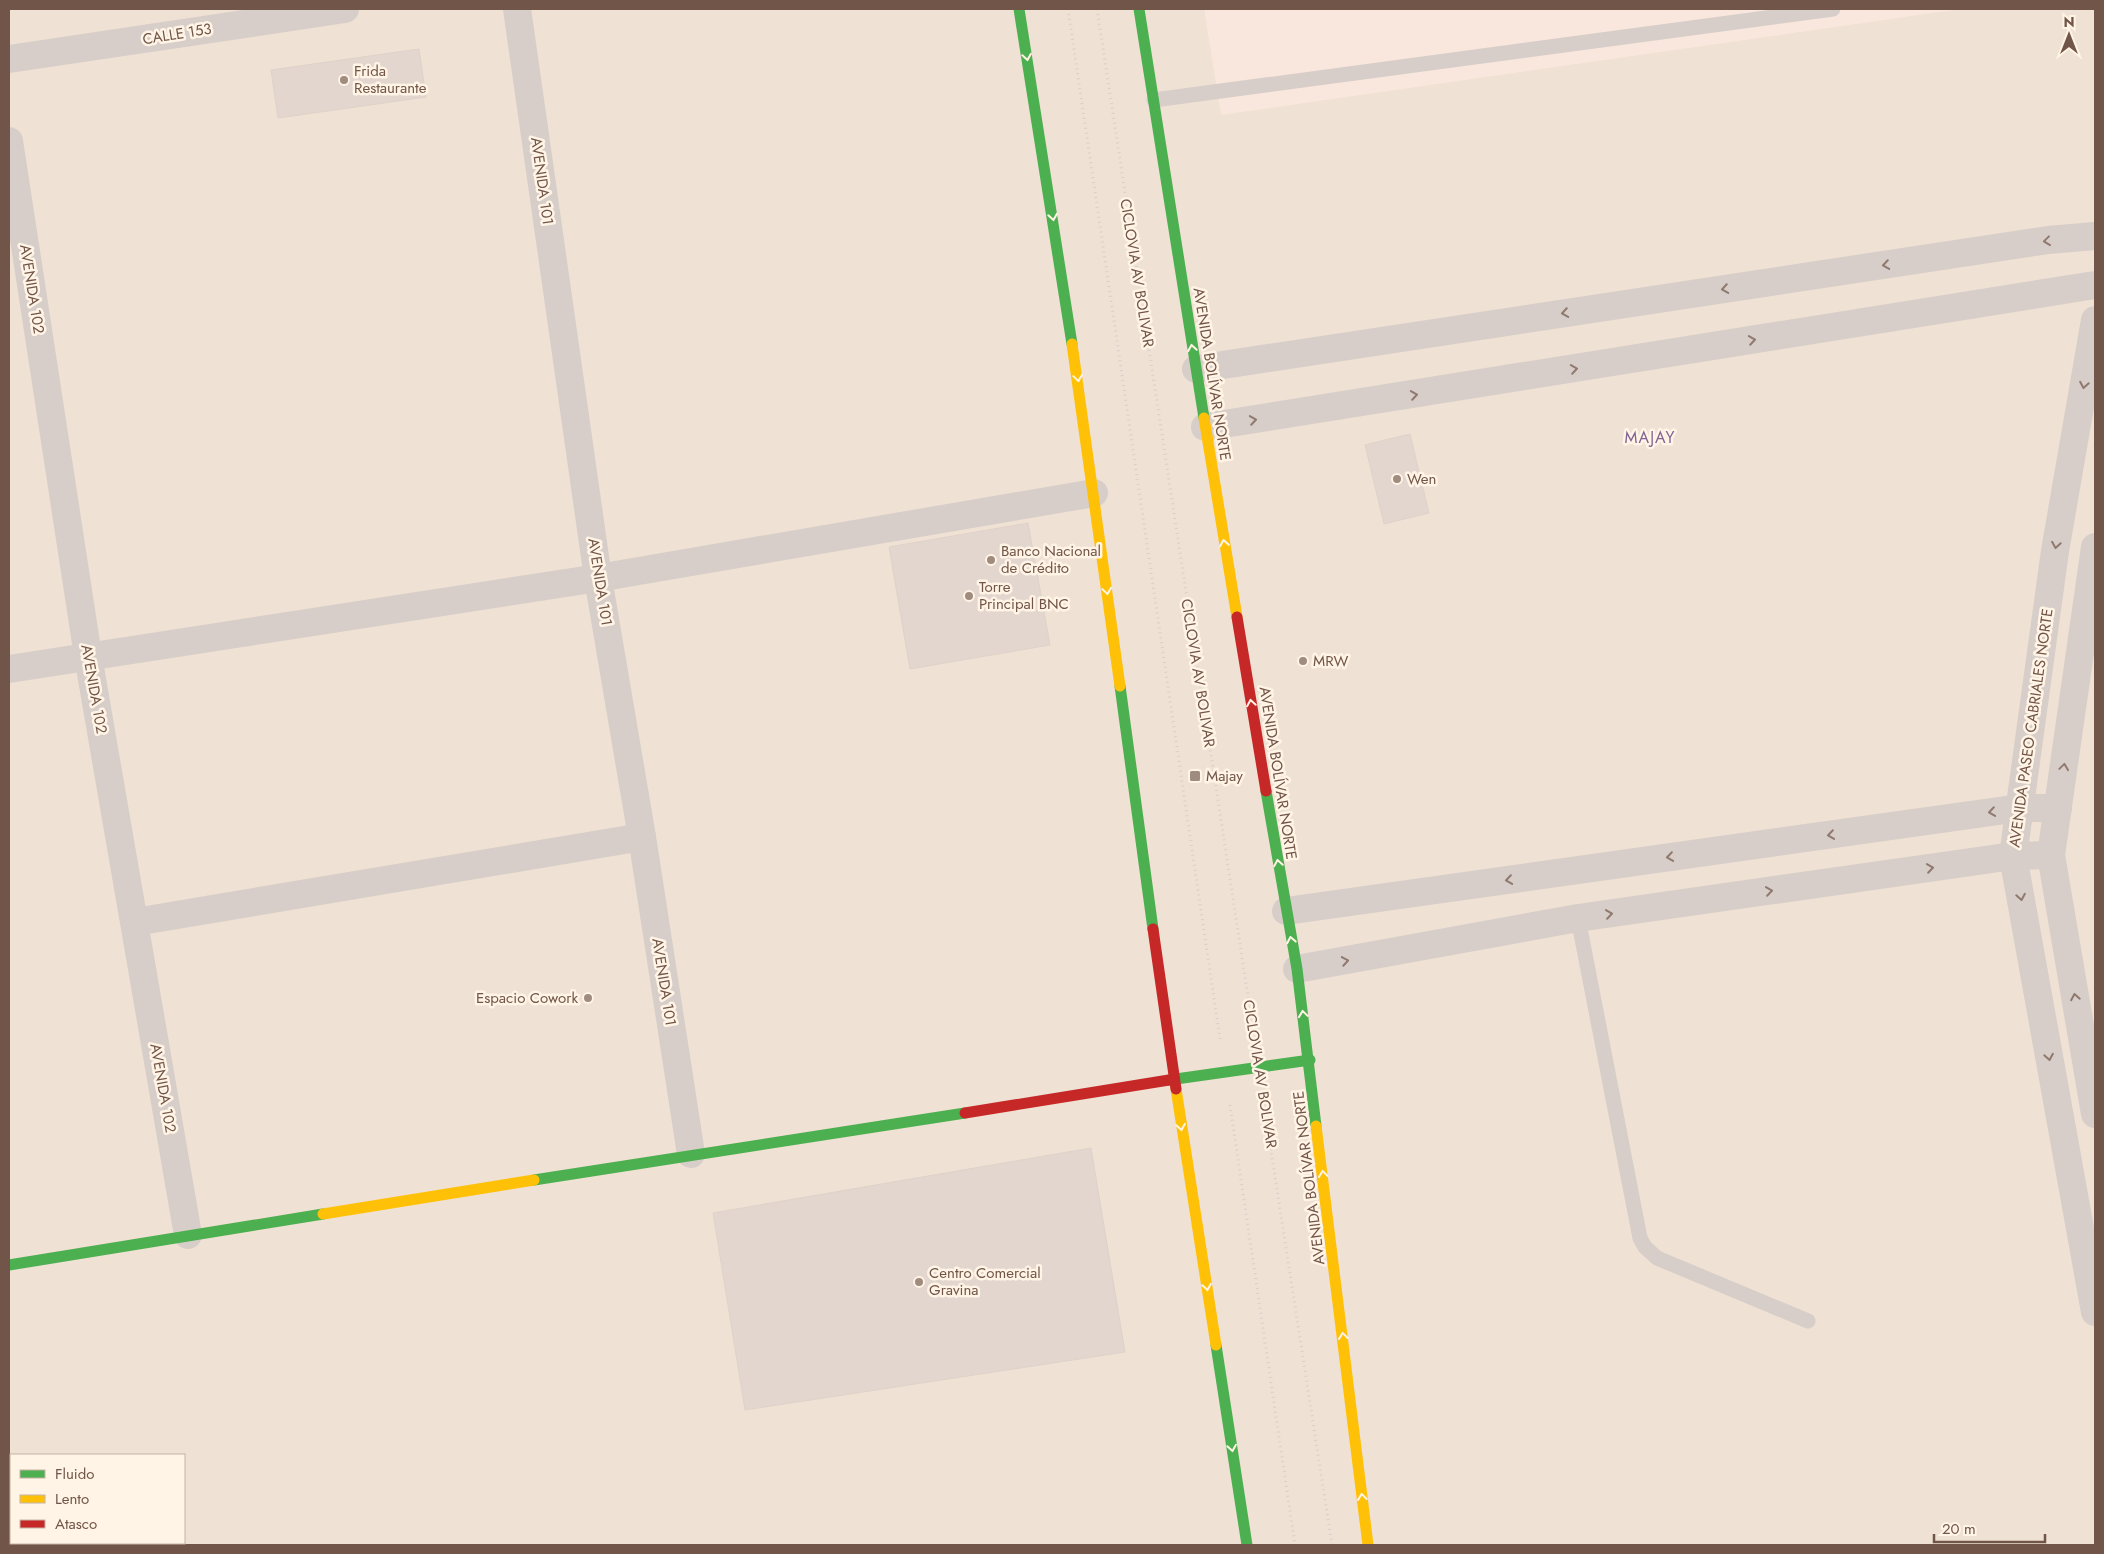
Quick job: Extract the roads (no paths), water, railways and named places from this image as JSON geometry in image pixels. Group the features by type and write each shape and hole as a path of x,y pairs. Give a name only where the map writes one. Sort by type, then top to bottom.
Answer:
{"main road":[{"path":"1019,9 1068,310 1174,1079 1247,1545"},
{"name":"AVENIDA BOLÍVAR NORTE","path":"1139,9 1205,427 1297,969 1310,1060 1368,1545"},
{"path":"9,1265 691,1154 1036,1102 1174,1079 1310,1060"}],"street":[{"name":"CALLE 153","path":"9,59 345,9"},
{"name":"AVENIDA 101","path":"518,9 598,578 642,837 691,1154"},
{"name":"AVENIDA 102","path":"9,141 88,656 188,1236"},
{"path":"1196,369 2038,242 2095,236"},
{"path":"1205,427 2095,285"},
{"name":"AVENIDA PASEO CABRIALES NORTE","path":"2095,320 2055,551 2014,856 2095,1312"},
{"path":"9,669 598,578 1094,493"},
{"path":"2095,547 2051,854 2095,1114"},
{"path":"1286,911 2020,808 2058,808"},
{"path":"135,922 642,837"},
{"path":"1297,969 1578,918 2014,856 2051,854"}],"lane":[{"path":"1154,100 1757,14 1833,9"},
{"path":"1578,918 1640,1238 1645,1247 1657,1258 1808,1321"}],"place":[{"name":"Frida Restaurante","path":"344,80"},
{"name":"Wen","path":"1397,479"},
{"name":"Banco Nacional de Crédito","path":"991,560"},
{"name":"Torre Principal BNC","path":"969,596"},
{"name":"MRW","path":"1303,661"},
{"name":"Majay","path":"1195,776"},
{"name":"Espacio Cowork","path":"588,998"},
{"name":"Centro Comercial Gravina","path":"919,1282"}],"district":[{"name":"MAJAY","path":"1650,437"}]}
